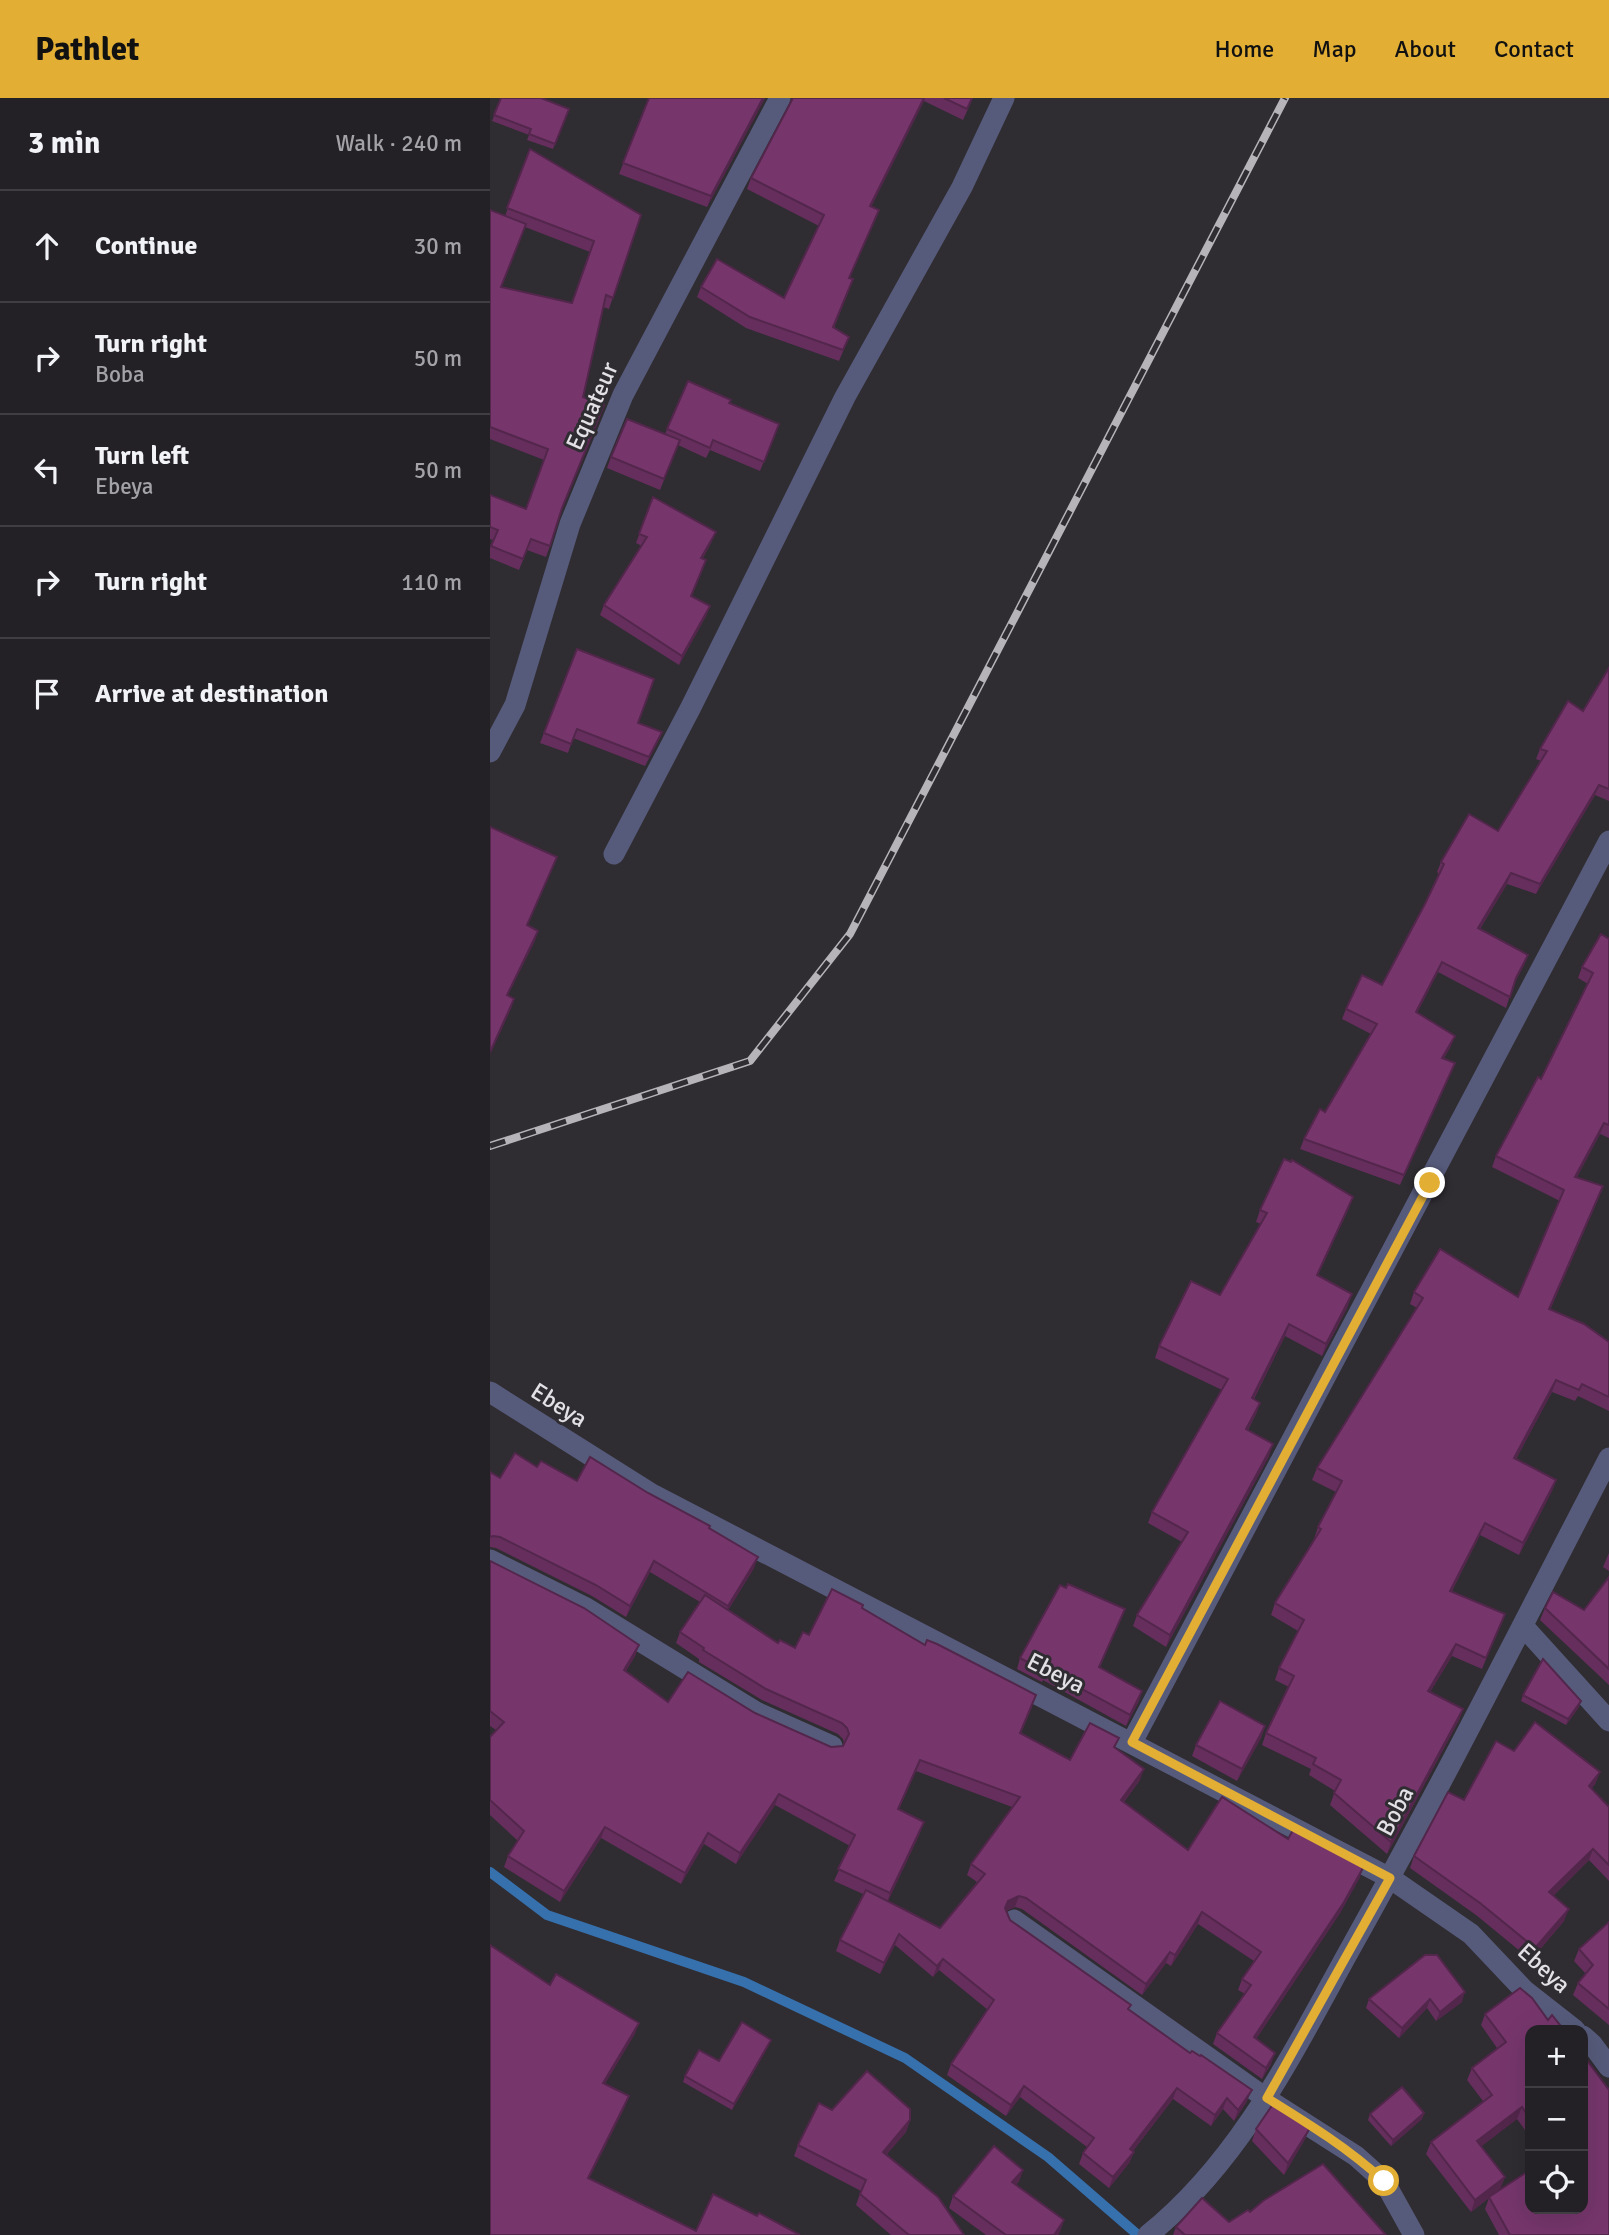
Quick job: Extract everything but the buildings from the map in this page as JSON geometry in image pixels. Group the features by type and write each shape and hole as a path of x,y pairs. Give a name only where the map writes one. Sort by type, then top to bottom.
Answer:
{"street":[{"name":"Equateur","path":"490,752 515,705 570,524 623,395 780,98"},
{"path":"614,854 691,707 845,397 961,187 1003,98"},
{"path":"1132,1742 1609,841"},
{"name":"Ebeya","path":"490,1392 650,1493 1390,1878 1471,1934 1524,1990 1569,2025"},
{"name":"Boba","path":"1148,2235 1208,2176 1267,2098 1390,1878 1609,1458"},
{"path":"490,1560 586,1608 756,1712 832,1746"},
{"path":"1523,1626 1609,1721"},
{"path":"1014,1920 1267,2098 1326,2134 1366,2164 1384,2181 1414,2235"},
{"path":"1588,2040 1609,2067"}],"waterway":[{"path":"490,1872 547,1915 744,1982 905,2058 1048,2157 1138,2235"}],"railway":[{"path":"490,1146 750,1061 850,934 1285,98"}],"route":[{"path":"1384,2181 1326,2134 1267,2098 1390,1878 1132,1742 1430,1183"}]}
